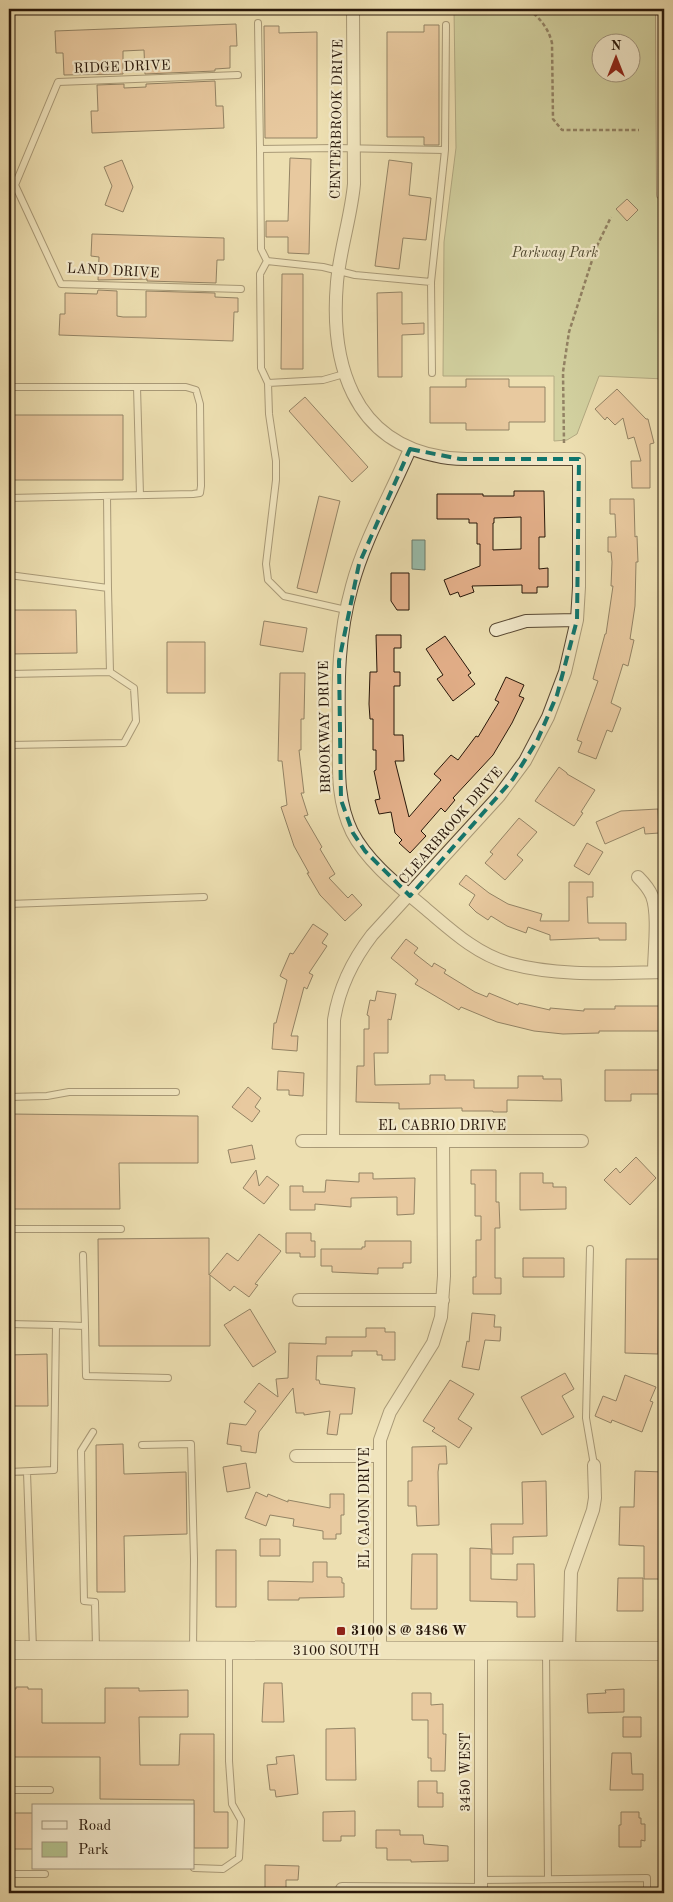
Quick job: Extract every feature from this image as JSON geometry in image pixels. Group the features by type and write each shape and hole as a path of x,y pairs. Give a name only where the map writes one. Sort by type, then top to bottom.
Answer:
{"main road":[{"name":"3100 SOUTH","path":"9,1650 664,1650"}],"street":[{"name":"CENTERBROOK DRIVE","path":"353,9 353,197 338,271 336,328 337,344 349,388 366,415 379,428 410,449 444,458 579,460"},
{"name":"BROOKWAY DRIVE","path":"410,449 359,564 346,610 338,661 341,800 353,834 365,851 410,896 460,939 488,955 527,968 570,972 659,972"},
{"name":"CLEARBROOK DRIVE","path":"333,1141 333,1035 336,1004 346,976 364,946 500,796 529,754 557,695 567,664 577,620 579,587 579,460"},
{"path":"496,630 526,621 577,620"},
{"path":"638,877 647,886 655,910 659,972"},
{"name":"EL CABRIO DRIVE","path":"302,1141 582,1141"},
{"name":"EL CAJON DRIVE","path":"380,1650 380,1440 390,1412 433,1343 440,1324 443,1300 443,1141"},
{"path":"299,1300 443,1300"},
{"path":"296,1456 379,1456"},
{"path":"569,1651 571,1572 573,1561 591,1520 594,1465"},
{"name":"3450 WEST","path":"481,1650 481,1888"},
{"path":"342,1889 481,1888"}],"lane":[{"path":"659,9 660,195 664,195"},
{"path":"258,22 261,249 267,260"},
{"path":"432,373 431,282 445,150 446,25"},
{"name":"RIDGE DRIVE","path":"12,185 58,82 238,75"},
{"path":"260,150 354,148 445,150"},
{"name":"LAND DRIVE","path":"12,185 61,284 241,289"},
{"path":"267,260 323,267 364,276 431,282"},
{"path":"267,260 260,274 261,368 268,383 270,421 276,461 276,480 266,564 268,580 284,596 346,610"},
{"path":"268,383 322,380 344,374"},
{"path":"9,387 191,387 196,390 200,404 200,493 9,498"},
{"path":"137,387 140,495"},
{"path":"108,496 110,672"},
{"path":"9,575 108,588"},
{"path":"9,674 110,672 134,688 136,721 124,743 9,745"},
{"path":"9,904 204,897"},
{"path":"9,1097 47,1096 69,1092 176,1092"},
{"path":"9,1229 121,1229"},
{"path":"590,1249 586,1418 594,1465"},
{"path":"83,1255 86,1376 168,1378"},
{"path":"9,1324 85,1326"},
{"path":"9,1472 54,1470 56,1325"},
{"path":"93,1432 81,1451 81,1461 84,1601 95,1602 96,1650"},
{"path":"142,1445 191,1444 194,1559 193,1650"},
{"path":"27,1472 33,1650"},
{"path":"195,1868 223,1869 239,1858 241,1820 232,1804 229,1761 229,1650"},
{"path":"664,1650 664,1736"},
{"path":"546,1651 548,1879"},
{"path":"9,1790 50,1790"},
{"path":"9,1874 45,1874"},
{"path":"481,1888 548,1879 647,1878 647,1893"}],"path":[{"path":"529,9 542,21 549,32 552,43 552,119 562,130 639,130"},
{"path":"564,443 564,372 569,332 596,248 611,217"}],"highlighted area":[{"path":"410,449 460,459 579,459 577,620 557,695 537,741 513,779 410,896 365,851 353,833 341,800 339,661 359,564"}],"green space":[{"name":"Parkway Park","path":"454,9 664,9 664,379 599,376 577,434 567,440 554,441 554,376 443,376 444,242 456,148"}],"shaded area":[{"path":"412,540 425,540 425,570 412,569"}],"building":[{"path":"236,24 237,46 230,46 230,68 215,69 215,71 145,74 144,50 123,51 123,74 64,75 63,53 56,53 55,31"},
{"path":"424,25 439,25 439,145 424,145 424,137 387,137 387,32 424,32"},
{"path":"264,26 279,26 279,33 317,32 317,138 265,138"},
{"path":"215,81 216,106 223,106 224,128 92,133 91,111 98,111 97,85 124,84 124,88 146,87 146,84"},
{"path":"290,158 311,159 309,254 288,253 288,237 266,237 266,221 288,221"},
{"path":"122,160 133,187 123,212 105,205 112,186 104,167"},
{"path":"389,160 412,163 409,195 431,198 426,240 403,238 399,269 375,266"},
{"path":"627,199 638,210 627,221 616,209"},
{"path":"92,234 224,238 224,260 217,260 216,283 147,281 147,279 98,280 99,257 91,256"},
{"path":"282,274 303,274 303,369 281,369"},
{"path":"98,290 117,291 117,316 123,317 146,317 146,291 215,293 215,297 238,298 238,312 234,312 233,341 59,335 60,314 65,314 65,293 97,294"},
{"path":"402,292 402,324 424,323 424,334 402,335 402,377 378,377 377,293"},
{"path":"466,379 509,379 509,387 545,387 545,422 509,422 509,430 466,430 466,423 430,423 430,387 466,387"},
{"path":"617,389 648,419 654,443 650,444 650,488 632,488 631,461 641,461 634,437 628,439 623,418 615,425 607,417 605,420 595,409"},
{"path":"305,397 368,467 352,482 289,411"},
{"path":"9,415 123,415 123,480 9,480"},
{"path":"514,491 544,491 545,537 539,537 539,569 548,568 548,587 537,587 537,593 522,593 522,585 472,586 474,592 460,597 458,592 450,595 444,580 480,566 480,544 477,544 477,523 469,523 469,519 437,519 437,494 514,496","holes":["521,517 521,549 493,550 494,518"]},
{"path":"319,496 340,501 317,593 297,588"},
{"path":"610,499 634,499 638,562 636,562 635,606 630,639 634,640 628,666 623,664 611,703 621,708 612,732 607,730 596,759 578,752 582,742 577,740 598,681 593,679 606,634 613,586 611,586 612,562 611,552 608,552 608,537 616,537 615,514 610,514"},
{"path":"391,573 409,573 409,610 397,610 391,601"},
{"path":"9,610 76,610 77,653 9,654"},
{"path":"264,621 307,628 303,652 260,645"},
{"path":"376,635 401,635 401,648 394,648 394,672 400,672 400,686 394,686 394,735 403,735 404,761 395,761 409,817 441,780 434,774 451,755 458,760 476,736 478,737 499,702 495,700 506,677 524,685 519,696 524,698 493,755 453,798 455,800 445,812 441,808 421,831 426,836 410,853 399,843 402,840 395,833 391,812 379,814 375,800 380,799 374,771 376,770 376,750 373,750 373,719 370,719 369,704 370,672 377,672"},
{"path":"445,636 471,673 468,675 475,684 453,701 437,679 443,675 426,649"},
{"path":"167,642 205,642 205,693 167,693"},
{"path":"280,673 305,673 304,719 301,719 301,750 299,750 304,793 301,793 308,815 304,816 335,874 329,878 348,898 352,894 362,905 345,921 320,895 307,873 309,873 294,846 281,807 287,805 282,761 278,761"},
{"path":"559,767 567,774 595,790 574,826 535,801"},
{"path":"658,809 659,833 645,834 644,827 605,844 596,822 621,811"},
{"path":"519,818 537,832 517,855 523,860 505,880 485,863 493,854 490,852"},
{"path":"587,843 603,852 589,875 574,866"},
{"path":"466,875 489,893 508,904 542,914 540,921 569,921 569,882 593,882 593,897 587,897 588,923 626,923 626,940 599,940 599,938 550,940 550,935 528,927 526,933 507,926 491,916 488,920 469,905 475,895 459,884"},
{"path":"313,924 328,934 322,943 327,946 309,973 313,975 307,989 304,987 291,1036 298,1036 297,1051 272,1049 274,1023 276,1023 287,980 280,976 290,953 293,954"},
{"path":"406,939 418,948 414,953 432,967 434,963 446,970 444,973 487,997 489,993 518,1005 519,1003 550,1010 550,1008 584,1011 584,1009 615,1009 615,1006 662,1006 662,1031 599,1031 599,1033 563,1034 534,1031 497,1022 461,1007 459,1010 415,984 418,980 391,958"},
{"path":"377,991 396,994 391,1020 388,1019 388,1053 374,1053 375,1085 430,1084 430,1075 445,1075 445,1080 474,1080 474,1088 518,1088 518,1076 543,1076 543,1079 561,1079 562,1101 507,1100 507,1112 462,1111 462,1108 399,1109 399,1103 356,1102 357,1066 364,1066 364,1029 369,1029 369,1016 367,1015 370,1000 375,1001"},
{"path":"605,1070 661,1070 661,1094 631,1094 631,1101 605,1101"},
{"path":"278,1071 304,1073 303,1096 289,1095 289,1090 277,1090"},
{"path":"248,1087 261,1098 255,1107 260,1111 252,1122 232,1107"},
{"path":"9,1114 198,1116 198,1163 119,1163 120,1209 9,1209"},
{"path":"252,1145 255,1159 231,1163 228,1150"},
{"path":"636,1157 656,1178 630,1205 604,1180 616,1168 620,1173"},
{"path":"256,1170 259,1186 267,1176 279,1185 264,1204 243,1188"},
{"path":"471,1170 496,1170 496,1202 499,1202 500,1228 495,1228 495,1278 501,1278 501,1294 473,1294 473,1277 476,1277 476,1240 481,1240 481,1216 475,1216 475,1184 471,1184"},
{"path":"359,1173 373,1173 373,1179 415,1178 414,1214 397,1215 397,1197 351,1198 351,1207 315,1204 315,1210 290,1210 290,1186 303,1186 303,1192 325,1192 326,1180 359,1182"},
{"path":"520,1173 543,1173 543,1183 553,1183 553,1187 566,1187 566,1209 520,1210"},
{"path":"286,1233 311,1233 311,1241 315,1241 315,1257 300,1257 300,1253 286,1253"},
{"path":"259,1234 281,1251 255,1284 258,1285 249,1297 234,1286 230,1291 210,1275 210,1346 99,1346 98,1239 209,1238 209,1275 227,1253 238,1261"},
{"path":"365,1241 411,1241 411,1263 403,1263 403,1268 378,1268 378,1274 332,1272 332,1266 321,1266 321,1249 362,1249 362,1247 365,1247"},
{"path":"523,1258 564,1258 564,1277 523,1277"},
{"path":"626,1259 659,1259 658,1354 625,1353"},
{"path":"250,1309 276,1352 253,1367 224,1325"},
{"path":"472,1313 495,1315 494,1327 501,1327 500,1341 485,1340 479,1370 462,1367 467,1341 469,1342"},
{"path":"366,1328 385,1328 385,1332 395,1332 395,1360 382,1360 382,1355 377,1355 377,1351 352,1351 352,1356 317,1356 316,1380 319,1380 320,1384 355,1388 352,1414 340,1414 337,1435 327,1434 330,1411 304,1415 304,1413 296,1413 293,1388 259,1432 256,1453 241,1451 241,1446 227,1444 230,1423 246,1425 256,1411 244,1402 259,1383 278,1397 276,1379 288,1378 289,1343 326,1344 326,1337 366,1337"},
{"path":"47,1354 48,1406 9,1406 9,1355"},
{"path":"565,1373 574,1389 562,1396 574,1417 542,1435 521,1397"},
{"path":"625,1375 656,1387 650,1401 653,1402 642,1432 612,1420 611,1423 595,1416 603,1396 616,1401"},
{"path":"450,1380 474,1394 458,1419 472,1428 459,1448 432,1431 435,1428 423,1421"},
{"path":"123,1444 124,1474 186,1472 187,1534 124,1536 125,1592 97,1592 96,1445"},
{"path":"446,1446 447,1464 439,1464 438,1472 439,1525 417,1526 416,1506 408,1506 408,1481 412,1481 412,1447"},
{"path":"246,1463 250,1488 227,1492 223,1467"},
{"path":"635,1471 663,1472 661,1579 644,1579 644,1546 619,1545 620,1507 634,1507"},
{"path":"546,1481 547,1536 513,1537 513,1554 492,1554 491,1524 523,1524 522,1482"},
{"path":"256,1492 267,1497 268,1494 288,1502 288,1500 330,1508 330,1494 344,1494 344,1515 341,1515 341,1534 336,1534 336,1539 323,1539 323,1531 293,1526 294,1519 270,1515 266,1526 245,1518"},
{"path":"260,1539 280,1539 280,1556 260,1556"},
{"path":"470,1548 491,1549 491,1579 517,1580 517,1564 534,1564 535,1617 517,1617 517,1602 470,1601"},
{"path":"216,1550 236,1550 236,1607 216,1607"},
{"path":"412,1554 437,1554 437,1609 411,1609"},
{"path":"313,1562 327,1562 327,1577 342,1578 344,1597 268,1600 268,1581 313,1582"},
{"path":"618,1578 643,1578 643,1611 617,1611"},
{"path":"264,1683 282,1683 284,1722 262,1722"},
{"path":"16,1687 28,1687 28,1689 42,1689 42,1723 105,1723 105,1688 139,1688 139,1691 188,1690 188,1717 139,1717 140,1765 179,1765 180,1734 214,1734 214,1812 228,1812 228,1848 195,1848 194,1800 100,1799 100,1757 9,1757 9,1689 16,1689"},
{"path":"624,1689 624,1712 588,1713 587,1694 606,1693 605,1690"},
{"path":"412,1693 431,1693 431,1705 443,1704 443,1734 446,1734 445,1771 431,1771 431,1758 428,1758 428,1720 412,1720"},
{"path":"623,1717 641,1717 641,1737 623,1737"},
{"path":"355,1728 356,1780 326,1780 326,1729"},
{"path":"612,1753 631,1753 632,1774 643,1774 643,1790 610,1790"},
{"path":"294,1755 298,1794 276,1797 275,1790 270,1790 267,1765 277,1764 276,1757"},
{"path":"418,1781 437,1781 437,1793 443,1793 443,1807 418,1807"},
{"path":"355,1811 355,1836 341,1836 341,1841 323,1841 323,1812"},
{"path":"621,1812 639,1812 641,1824 645,1824 645,1841 641,1840 641,1847 619,1847"},
{"path":"9,1813 32,1813 32,1849 9,1849"},
{"path":"376,1830 400,1830 400,1835 423,1835 424,1844 448,1846 448,1861 411,1862 411,1860 387,1860 387,1848 376,1848"},
{"path":"265,1865 299,1866 298,1880 286,1880 286,1889 265,1889"}],"place":[{"name":"3100 S @ 3486 W","path":"341,1631"}]}
